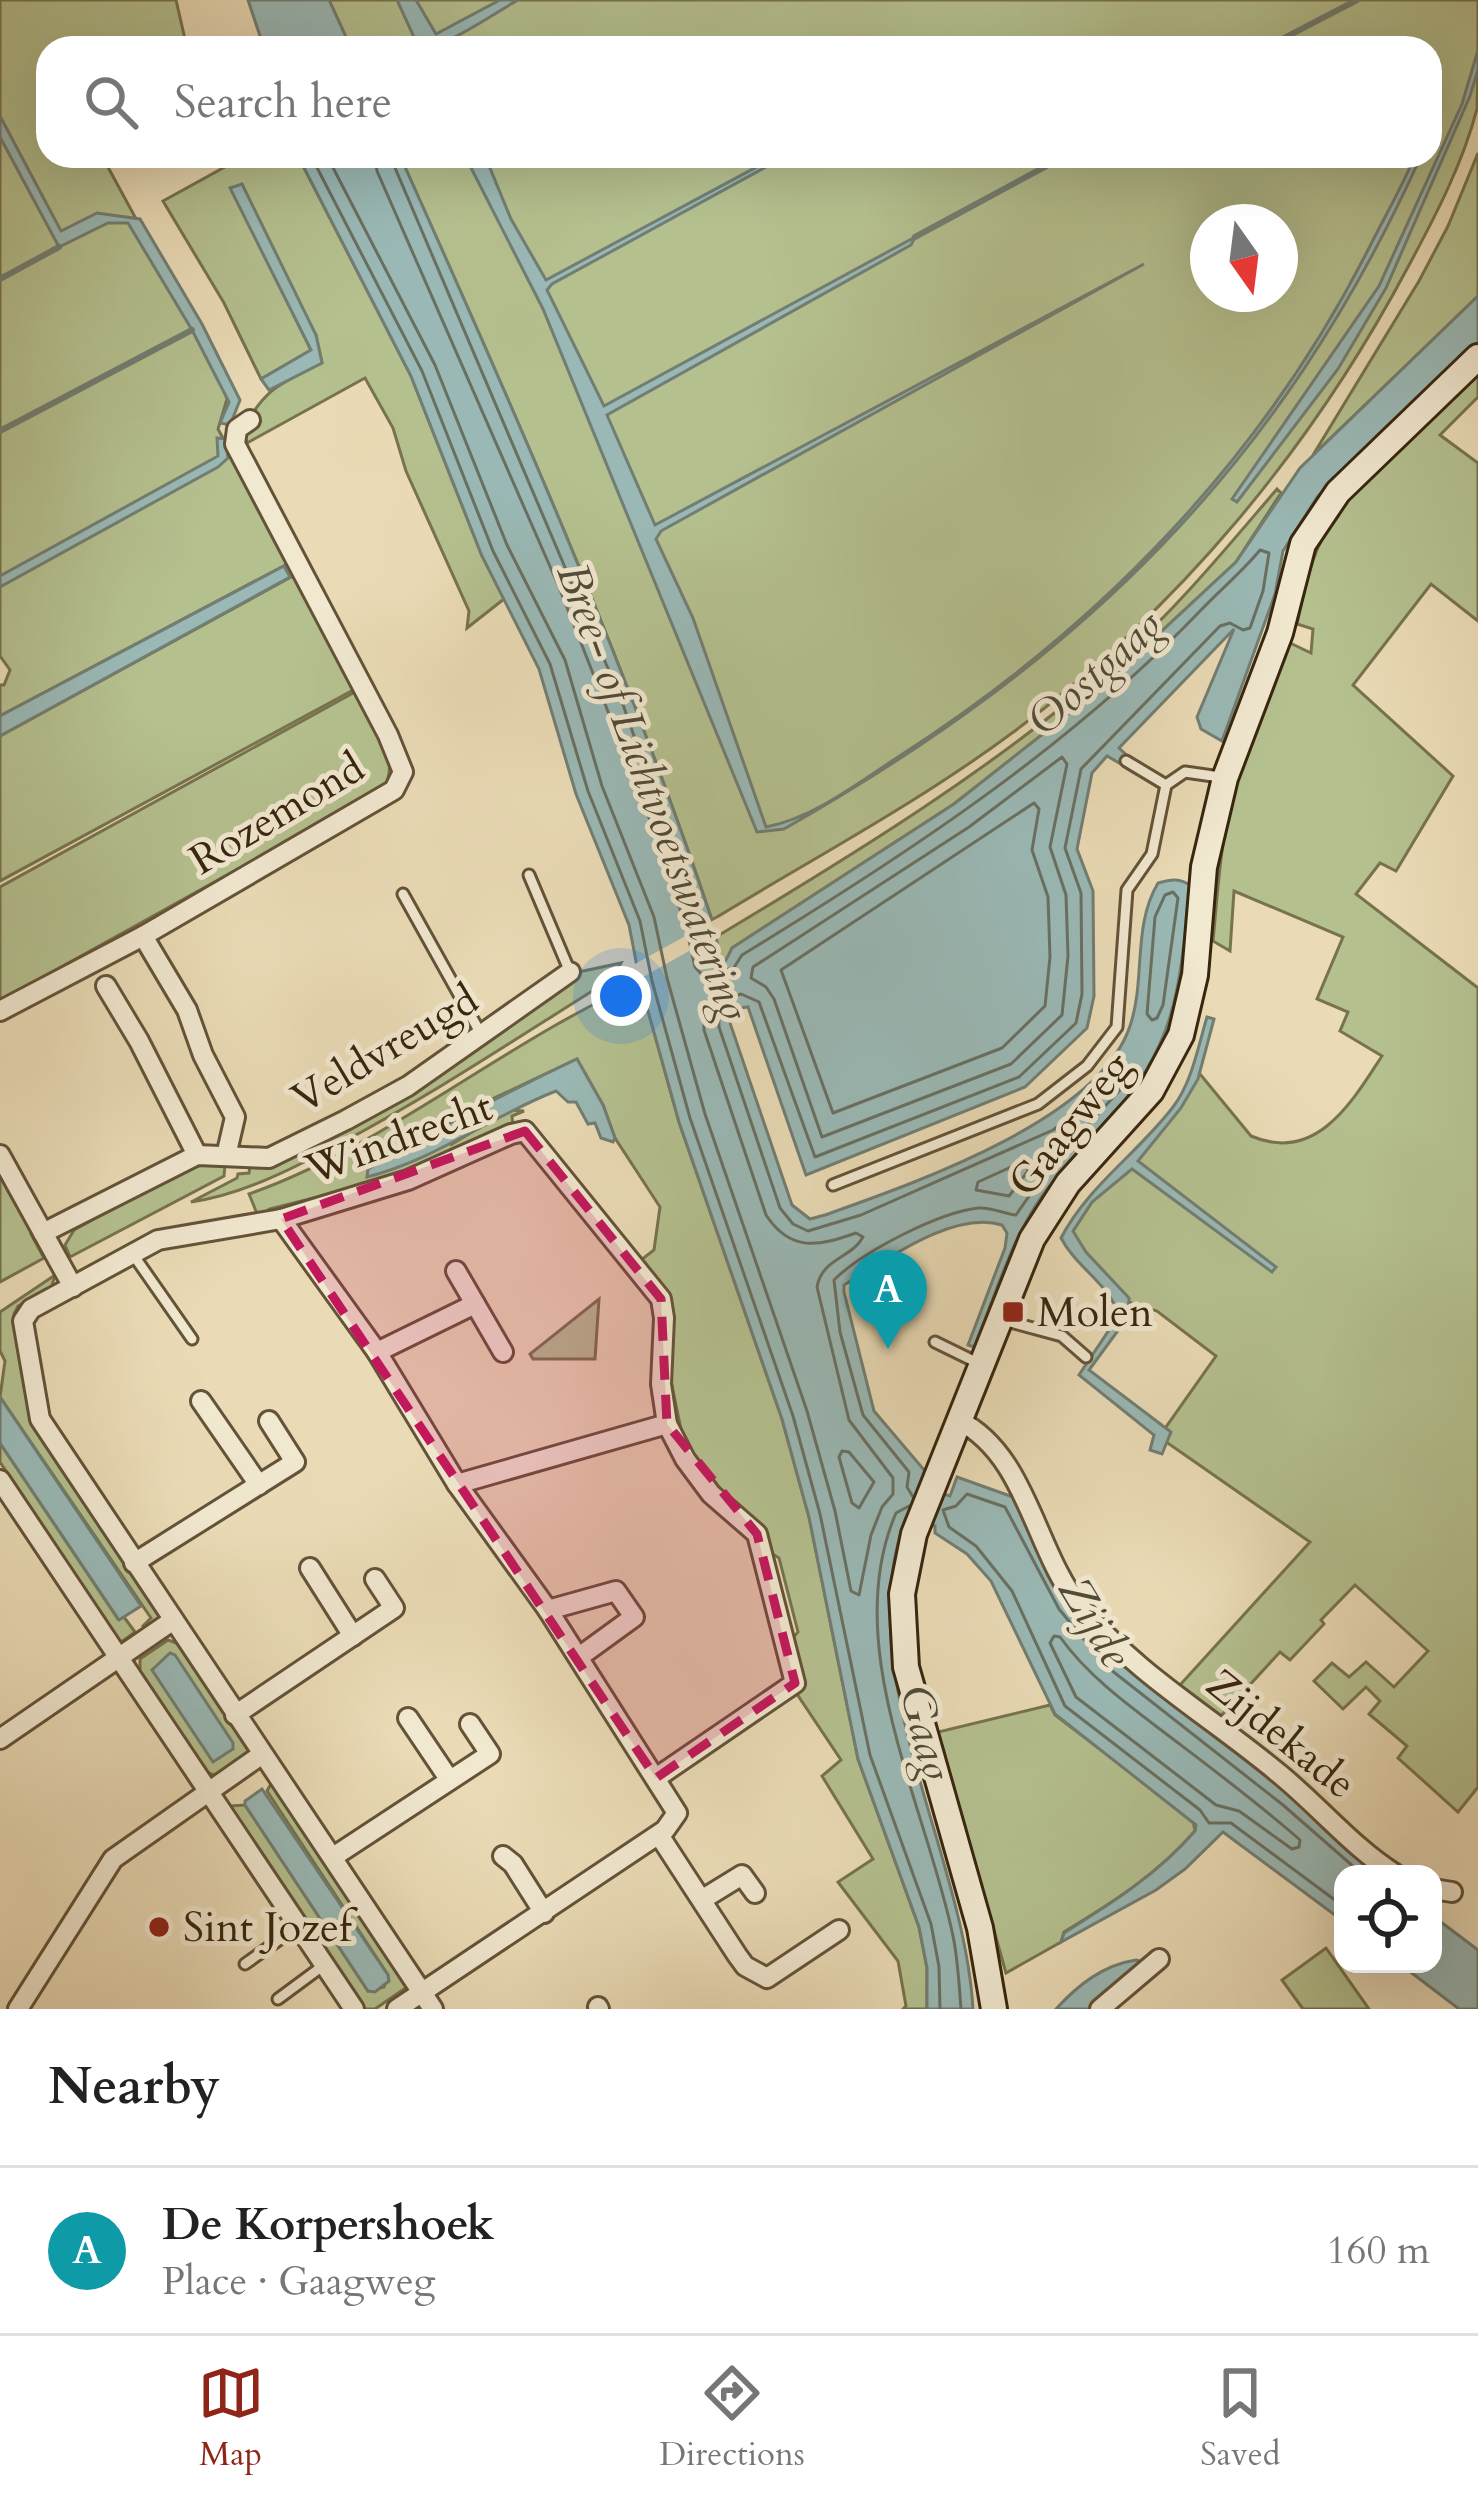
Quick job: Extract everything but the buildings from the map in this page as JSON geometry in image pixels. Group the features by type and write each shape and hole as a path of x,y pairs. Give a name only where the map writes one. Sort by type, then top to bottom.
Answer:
{"main road":[{"name":"Gaagweg","path":"991,2004 980,1928 906,1667 902,1594 914,1534 1032,1239 1067,1184 1151,1091 1181,1035 1195,975 1204,867 1225,778 1280,633 1303,544 1316,522 1383,446 1478,357"}],"street":[{"name":"Rozemond","path":"0,1011 143,936 394,790 403,772 242,459 235,433 250,420"},
{"name":"Veldvreugd","path":"143,936 187,1010 203,1056 236,1117 226,1156"},
{"name":"Veldvreugd","path":"44,1233 197,1155 269,1158 382,1102 570,972"},
{"path":"106,986 197,1155"},
{"name":"Windrecht","path":"134,1563 40,1418 23,1321 31,1309 174,1236 280,1219 408,1180 525,1131 661,1299 661,1384 667,1424 711,1494 757,1534 795,1683 656,1778"},
{"path":"0,1155 74,1287"},
{"path":"280,1219 377,1352 457,1484 548,1610 677,1813 659,1835 544,1913 428,2001 397,2009"},
{"path":"456,1271 503,1352"},
{"path":"377,1352 475,1304"},
{"path":"201,1401 259,1485"},
{"name":"Zijdekade","path":"958,1420 974,1428 1006,1462 1077,1603 1119,1652 1277,1772 1385,1865"},
{"path":"269,1421 296,1462 134,1563 428,2001"},
{"path":"457,1484 667,1424"},
{"path":"0,1480 354,2009"},
{"path":"310,1568 353,1636"},
{"path":"236,1715 394,1608 375,1579"},
{"path":"548,1610 616,1591 634,1617 579,1657"},
{"path":"1,1734 172,1622"},
{"path":"408,1718 449,1779"},
{"path":"333,1857 490,1754 470,1724"},
{"path":"18,2009 113,1858 261,1755"},
{"path":"659,1835 745,1966 766,1978 839,1930"},
{"path":"502,1856 513,1864 544,1913"},
{"path":"704,1899 742,1876 755,1893"},
{"path":"1100,2009 1159,1959"}],"lane":[{"path":"1126,761 1166,785"},
{"path":"833,1185 1038,1103 1087,1066 1117,1028 1127,890 1152,854 1166,785 1185,772 1225,778"},
{"path":"529,875 570,972"},
{"path":"403,893 481,1034"},
{"path":"133,1253 192,1339"},
{"path":"998,1318 1062,1336 1086,1358"},
{"path":"935,1342 980,1364"},
{"path":"245,1964 297,1927"},
{"path":"278,1999 324,1965"}],"highlighted area":[{"path":"525,1131 661,1299 667,1424 757,1534 795,1683 656,1778 281,1219"}],"green space":[{"path":"0,0 176,0 184,36 36,36 36,168 108,168 219,372 227,399 218,429 291,562 0,716 0,685 10,670 0,656"},
{"path":"329,0 1478,0 1477,109 1464,149 1418,248 1329,399 1236,522 1185,579 1073,685 976,759 712,920 604,629 405,168 1442,168 1442,36 346,36"},
{"path":"1478,153 1478,296 1313,455 1419,281"},
{"path":"223,168 304,168 411,376 482,556 504,599 467,628 469,611 406,471 393,428 365,378 247,443 243,429 267,395 322,363 316,335 231,188 311,350 261,379 224,303 163,201"},
{"path":"1478,373 1478,397 1440,435 1478,463 1478,621 1431,584 1353,685 1453,776 1396,871 1380,863 1356,894 1478,988 1478,1787 1458,1812 1398,1758 1407,1746 1369,1714 1380,1701 1366,1687 1343,1709 1314,1681 1332,1663 1349,1677 1366,1662 1394,1687 1428,1651 1355,1585 1290,1660 1280,1652 1221,1716 1180,1685 1310,1542 1159,1437 1216,1356 1157,1311 1119,1299 1080,1253 1073,1231 1092,1202 1165,1127 1200,1074 1251,1136 1295,1142 1330,1124 1382,1056 1340,1031 1348,1012 1317,999 1343,937 1234,891 1230,951 1213,941 1222,850 1239,775 1290,643 1311,653 1313,629 1297,624 1320,543 1371,474"},
{"path":"1277,489 1281,493 1236,562 1095,693 954,804 732,948 727,960 720,959 716,937 874,840 1075,697 1183,596"},
{"path":"293,576 357,688 0,881 0,736"},
{"path":"355,692 387,751 389,776 384,788 0,1001 0,887"},
{"path":"621,963 597,988 370,1127 266,1180 191,1202 238,1174 249,1173 250,1166 274,1164 574,973"},
{"path":"640,982 679,1122 782,1419 809,1517 858,1759 919,1927 927,1968 927,2009 903,2009 898,1961 838,1882 873,1859 822,1776 841,1760 797,1694 804,1679 793,1638 798,1632 779,1558 771,1553 767,1533 707,1480 683,1439 670,1376 673,1309 641,1260 654,1250 660,1207 615,1138 577,1059 454,1117 452,1144 509,1110 524,1111 512,1116 513,1126 411,1172 348,1194 341,1191 258,1216 249,1194 350,1148 541,1033"},
{"path":"0,1165 35,1230 31,1234 44,1258 0,1282"},
{"path":"225,1165 224,1176 70,1257 65,1245 74,1230 187,1168"},
{"path":"55,1275 51,1289 18,1306 14,1314 35,1424 161,1619 146,1629 143,1626 151,1618 0,1397 5,1361 0,1351 0,1312"},
{"path":"599,1299 595,1359 533,1359 530,1354"},
{"path":"0,1443 118,1619 124,1617 135,1632 120,1643 0,1462"},
{"path":"168,1640 182,1645 250,1747 247,1757 217,1776 206,1772 140,1672 140,1659"},
{"path":"1050,1705 1055,1715 1193,1820 1195,1831 1150,1874 1064,1932 1061,1942 1006,1973 938,1732"},
{"path":"272,1782 407,1983 375,2009 363,2009 229,1806 245,1805 368,1991 384,1987 388,1975 267,1791"},
{"path":"1326,1948 1334,1959 1334,1973 1344,1973 1369,2009 1303,2009 1282,1980"}],"water":[{"path":"248,0 329,0 346,36 260,36"},
{"path":"397,0 416,0 436,34 500,0 518,0 457,36 414,36"},
{"path":"1478,50 1470,96 1442,160 1442,148 1462,104"},
{"path":"0,116 61,231 97,213 140,219 240,400 230,425 220,423 229,402 128,223 108,223 59,247 0,137"},
{"name":"Bree- of Lichtvoetswatering","path":"304,168 405,168 604,629 678,822 720,958 726,960 732,948 954,804 1095,693 1236,562 1300,468 1478,296 1478,345 1318,496 1283,551 1275,594 1222,741 1201,729 1197,717 1234,629 1119,748 1131,764 1126,767 1107,756 1092,773 1077,849 1093,891 1094,996 1087,1028 1025,1087 806,1175 748,1007 733,1009 730,1023 792,1205 810,1219 825,1215 998,1144 1082,1091 1112,1060 1130,1026 1145,917 1158,883 1175,880 1192,886 1177,988 1159,1046 1118,1109 1036,1205 1009,1256 974,1347 968,1345 1005,1248 1007,1233 1002,1225 983,1222 941,1231 844,1285 844,1292 874,1411 925,1471 919,1487 950,1496 957,1477 1013,1497 1070,1603 1114,1658 1290,1795 1370,1865 1334,1865 1334,1914 1223,1832 1156,1890 1061,1942 1064,1933 1166,1861 1196,1825 1055,1714 991,1581 967,1554 935,1533 935,1526 906,1518 892,1576 891,1636 899,1698 951,1887 973,2009 927,2009 927,1968 919,1927 858,1759 809,1517 782,1419 679,1122 629,925 576,794 539,669 482,556 411,376"},
{"path":"471,168 490,168 511,219 546,280 755,168 764,168 547,290 604,406 915,237 911,245 607,415 655,525 1144,264 661,531 656,539 693,618 766,827 802,816 833,799 784,829 757,832 543,309"},
{"path":"1409,168 1415,168 1365,268 1303,370 1235,462 1160,547 1078,625 988,697 844,793 974,705 1043,651 1170,532 1280,397 1328,323"},
{"path":"1433,168 1438,168 1386,288 1338,369 1237,502 1232,499 1379,286"},
{"path":"242,184 316,335 322,363 269,390 261,379 311,350 230,188"},
{"path":"217,438 226,439 228,458 218,467 0,587 0,576 218,456"},
{"path":"284,566 290,577 0,736 0,716"},
{"path":"1207,1017 1214,1019 1198,1079 1138,1161 1276,1267 1272,1272 1132,1169 1092,1202 1073,1231 1129,1298 1128,1317 1089,1370 1171,1432 1162,1454 1150,1450 1154,1435 1079,1375 1119,1315 1108,1294 1061,1238 1085,1202 1180,1097"},
{"path":"577,1059 603,1105 613,1142 601,1138 595,1123 588,1124 576,1102 568,1102 556,1091 416,1160 367,1177 368,1169 393,1154"},
{"path":"0,1397 141,1606 119,1620 0,1443"},
{"path":"170,1653 233,1743 233,1749 213,1762 152,1670"},
{"path":"262,1789 388,1975 389,1981 375,1992 368,1991 245,1805"},
{"path":"1442,1923 1478,1950 1478,2009 1459,2009 1412,1973 1442,1973"},
{"path":"1136,1960 1146,1963 1094,2009 1056,2009 1092,1977"}],"pier":[{"path":"718,918 721,933 634,982 633,965"}],"waterway":[{"path":"1288,36 1357,0"},
{"path":"915,237 1043,168"},
{"path":"0,279 59,247"},
{"path":"0,431 192,330"}],"place":[{"name":"Molen","path":"1013,1312"},
{"name":"De Korpershoek","path":"888,1349"},
{"name":"Sint Jozef","path":"159,1927"}],"water label":[{"name":"Oostgaag","path":"1095,673"},
{"name":"Zijde","path":"1095,1622"},
{"name":"Gaag","path":"926,1733"}]}
